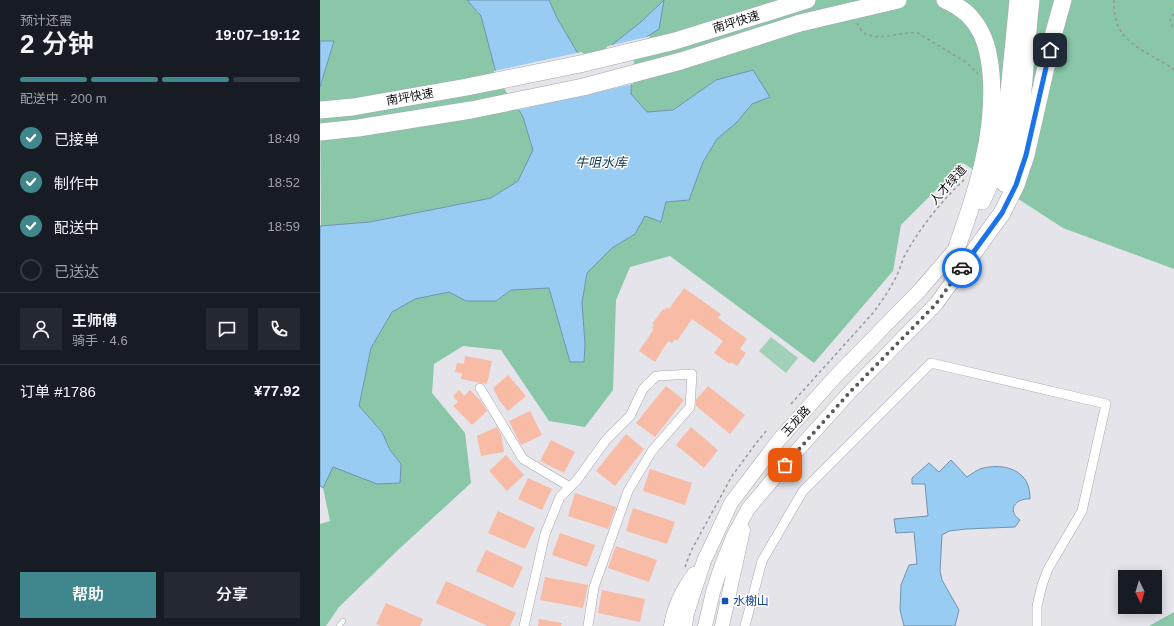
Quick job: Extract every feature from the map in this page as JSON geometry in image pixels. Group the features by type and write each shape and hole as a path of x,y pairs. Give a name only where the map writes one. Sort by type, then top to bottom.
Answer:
{"highway":[{"path":"800,23 865,0"},
{"path":"800,23 898,0"},
{"path":"945,0 958,7 972,19 983,36 989,57 991,81 992,104 990,129 972,207 957,247"},
{"path":"972,256 999,197 1009,170 1016,143 1020,114 1021,38 1018,0"},
{"path":"957,247 974,216 995,171 1003,143 1007,112 1021,38 1031,0"},
{"path":"972,256 1002,213 1016,185 1028,148 1053,36 1063,0"},
{"name":"南坪快速","path":"320,110 353,107 467,87 580,64 676,40 803,1"},
{"name":"南坪快速","path":"320,132 358,128 471,110 583,87 681,61 800,23"}],"main road":[{"name":"玉龙路","path":"685,626 687,613 704,560 731,503 778,441 834,378 921,289 957,247"},
{"name":"玉龙路","path":"705,626 721,567 733,537 748,508 850,392 936,304 972,256"},
{"path":"722,626 748,508"},
{"path":"671,626 677,604 683,592 690,579 704,560"}],"street":[{"path":"745,626 762,561 803,491 931,363 1106,404 1082,511 1048,569 1037,606 1037,626"},
{"path":"524,626 545,534 560,497 578,480 606,440 630,416 643,390 656,376 692,374 690,407 652,451 628,491 594,587 588,626"},
{"path":"480,388 523,459 570,487"}],"lane":[{"path":"339,626 343,621"}],"path":[{"path":"1114,0 1116,20 1123,33 1138,48 1174,70"},
{"path":"1174,14 1171,16 1170,21 1174,28"},
{"path":"855,19 863,33 871,36 886,36 910,32 918,33 967,63 980,76"},
{"name":"人才绿道","path":"791,404 874,313 896,278 913,241 934,212 970,175"}],"green space":[{"path":"320,0 467,0 481,16 495,69 523,117 533,150 518,181 491,198 370,222 321,227 320,87 334,41 320,41"},
{"path":"549,0 1174,0 1174,269 1063,228 963,163 901,225 893,271 814,363 670,256 630,267 616,300 613,390 585,427 549,421 501,350 463,346 434,364 432,393 465,433 471,483 339,607 326,626 320,626 320,524 330,521 323,488 332,466 401,464 390,450 382,432 359,406 371,348 392,312 415,299 449,292 466,301 496,301 511,290 549,288 570,362 585,344 582,303 587,273 612,248 635,234 645,215 666,202 689,200 703,162 717,139 736,123 752,104 770,97 716,80 673,110 647,112 631,94 632,57 664,1 596,63 577,52 557,18"},
{"path":"771,337 798,358 786,373 759,351"},
{"path":"1174,612 1174,626 1149,626"}],"water":[{"name":"牛咀水库","path":"467,0 549,0 557,18 577,52 596,62 613,44 641,22 664,0 659,29 645,38 632,57 631,94 647,112 673,110 716,80 753,70 770,97 752,104 736,123 717,139 703,162 689,200 666,202 661,222 645,216 635,234 612,248 587,273 582,303 585,344 584,362 570,362 549,288 511,290 496,301 466,301 449,292 415,299 392,312 371,348 359,406 382,432 390,450 401,464 400,483 377,484 333,467 323,488 320,486 320,226 370,222 491,198 518,181 533,150 523,117 495,69 481,16"},
{"path":"320,41 334,41 320,87"},
{"path":"951,460 967,477 986,467 1012,469 1026,481 1030,499 1021,500 1014,505 1014,512 1020,520 1015,527 966,529 949,531 942,535 940,571 942,580 959,610 955,626 904,626 900,610 901,585 909,565 917,564 914,532 896,533 894,519 928,516 925,484 912,484 912,478 929,463 939,472"}],"pier":[{"path":"651,36 646,40 634,57 633,84 517,110 494,71 581,52 595,60 608,46"}],"building":[{"path":"684,288 721,314 718,318 747,339 740,349 746,353 737,366 731,362 730,364 714,353 723,341 692,319 677,341 675,339 672,343 668,341 655,362 639,351 654,329 652,328 654,325 652,324 663,309 665,310 667,307 669,309"},
{"path":"465,356 492,361 487,384 461,379 462,373 455,372 457,363 464,364"},
{"path":"508,375 526,396 508,411 499,400 493,388"},
{"path":"666,386 684,400 655,437 636,423"},
{"path":"708,386 745,415 730,434 696,406 696,400"},
{"path":"459,390 464,396 470,390 480,400 487,411 472,425 453,406 458,402 453,396"},
{"path":"530,411 542,435 521,445 509,421"},
{"path":"497,427 501,434 504,452 481,456 477,436"},
{"path":"691,427 718,450 704,468 676,445"},
{"path":"626,434 644,449 615,486 596,471"},
{"path":"551,440 575,452 564,473 540,461"},
{"path":"506,455 524,475 507,491 489,471"},
{"path":"650,469 692,483 685,505 643,491"},
{"path":"528,478 552,489 542,510 518,499"},
{"path":"575,493 616,507 608,529 568,516"},
{"path":"633,508 675,522 667,544 626,531"},
{"path":"498,511 535,528 525,549 488,533"},
{"path":"560,533 595,545 587,567 552,555"},
{"path":"616,546 657,560 649,582 608,568"},
{"path":"486,550 523,567 513,588 476,571"},
{"path":"545,577 588,585 583,608 540,600"},
{"path":"446,581 516,613 510,626 488,626 436,603"},
{"path":"602,590 645,599 640,622 598,613"},
{"path":"386,603 423,619 420,626 381,626 376,624"},
{"path":"539,619 562,623 561,626 538,626"}],"way so far":[{"path":"785,465 850,392 936,304 962,268"}],"place":[{"name":"水榭山","path":"725,601"}],"route":[{"path":"962,268 1002,213 1016,185 1035,120 1050,50"}]}
